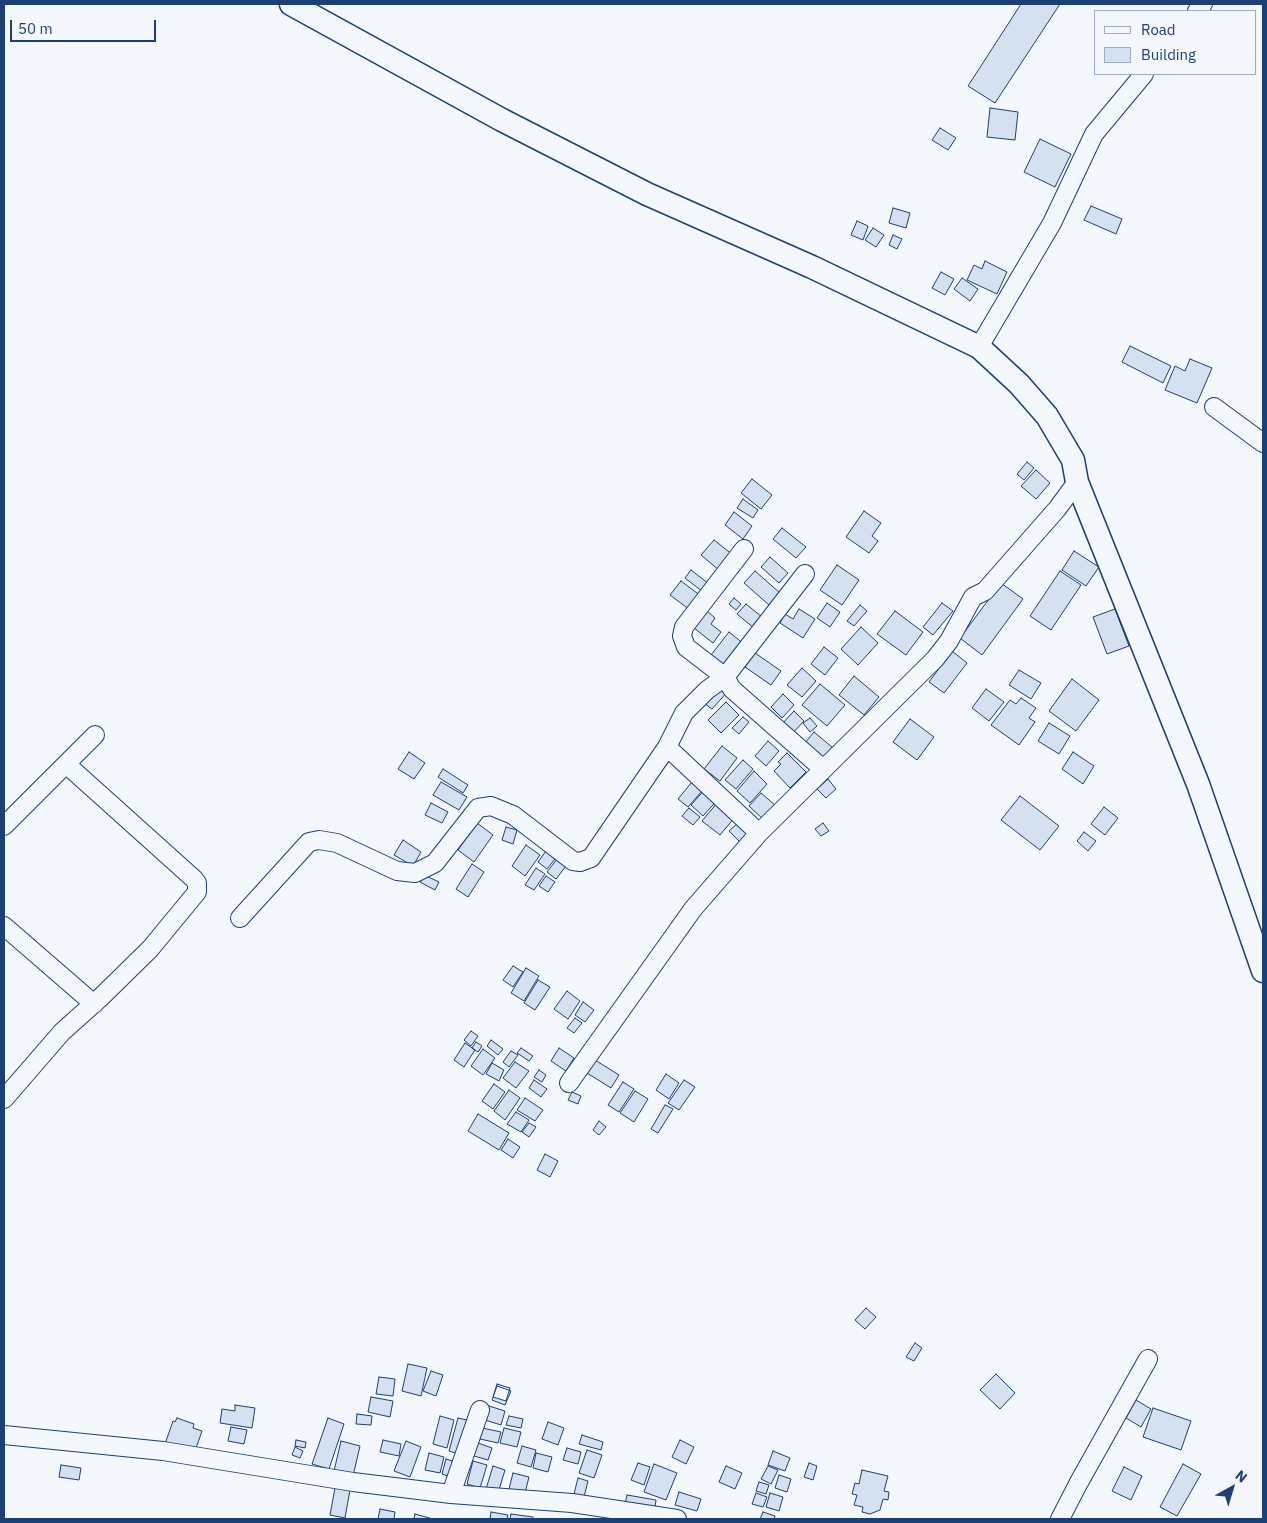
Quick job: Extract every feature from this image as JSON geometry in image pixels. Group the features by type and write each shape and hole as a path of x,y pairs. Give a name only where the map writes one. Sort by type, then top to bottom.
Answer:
{"street":[{"path":"291,4 502,120 648,194 812,267 979,347 1020,384 1047,416 1074,460 1077,482 1198,784 1263,971"},
{"path":"979,347 1052,223 1094,134 1143,75"},
{"path":"1214,407 1263,443"},
{"path":"569,1083 693,909 758,834 935,659 949,641 973,597 985,591 1057,509 1077,482"},
{"path":"744,550 684,627 682,636 686,647 725,677 732,689 822,769"},
{"path":"240,918 309,842 319,840 337,843 397,871 414,873 435,863 478,808 491,806 513,815 574,861 580,862 591,858 666,747 684,713 707,690 725,677 805,574"},
{"path":"4,826 95,735"},
{"path":"666,747 758,834"},
{"path":"4,1099 62,1032 94,1004 150,948 197,892 197,883 66,764"},
{"path":"4,926 94,1004"},
{"path":"1060,1519 1148,1359"},
{"path":"451,1494 480,1410"},
{"path":"4,1435 163,1452 344,1481 451,1494 572,1503 677,1519"}],"building":[{"path":"1021,4 1060,4 995,103 968,86"},
{"path":"990,108 1018,112 1015,140 987,137"},
{"path":"940,128 956,138 948,150 932,140"},
{"path":"1040,139 1071,154 1055,187 1024,172"},
{"path":"1091,206 1122,219 1116,234 1084,220"},
{"path":"893,208 910,213 906,228 889,223"},
{"path":"857,221 868,226 863,240 851,235"},
{"path":"873,228 884,235 876,247 865,240"},
{"path":"893,235 902,239 897,249 889,245"},
{"path":"985,261 1007,272 997,294 967,280 974,265 982,269"},
{"path":"941,272 954,279 945,295 932,288"},
{"path":"962,278 978,289 970,301 954,289"},
{"path":"1130,346 1171,366 1163,383 1122,362"},
{"path":"1190,359 1212,368 1197,403 1165,390 1175,366 1185,371"},
{"path":"1027,462 1034,468 1024,480 1017,474"},
{"path":"1036,470 1050,483 1036,499 1021,486"},
{"path":"752,479 772,495 761,509 741,493"},
{"path":"743,499 758,510 753,518 737,508"},
{"path":"864,511 881,523 872,536 878,541 869,553 846,537"},
{"path":"734,512 752,526 743,539 725,525"},
{"path":"782,528 806,547 796,558 773,539"},
{"path":"714,540 733,555 720,571 701,555"},
{"path":"1074,551 1099,567 1086,586 1062,570"},
{"path":"770,557 788,573 779,583 761,567"},
{"path":"837,565 859,580 842,605 820,590"},
{"path":"691,570 709,584 703,592 685,578"},
{"path":"755,571 780,593 769,605 744,583"},
{"path":"1060,571 1081,585 1051,630 1030,616"},
{"path":"681,581 701,596 690,610 670,595"},
{"path":"1001,583 1023,599 982,655 960,638"},
{"path":"734,598 741,604 736,610 729,604"},
{"path":"827,603 840,612 830,627 817,618"},
{"path":"942,603 953,611 933,635 923,627"},
{"path":"746,604 762,617 754,628 737,614"},
{"path":"860,605 867,611 854,626 847,621"},
{"path":"799,609 815,619 803,638 780,623 785,614 793,619"},
{"path":"1115,609 1129,646 1107,654 1093,617"},
{"path":"707,611 715,618 711,624 721,632 713,643 694,628"},
{"path":"895,611 923,632 906,655 877,634"},
{"path":"861,627 878,643 858,665 841,649"},
{"path":"729,632 744,644 727,667 711,655"},
{"path":"824,647 838,658 825,675 811,664"},
{"path":"952,651 967,663 944,693 929,682"},
{"path":"755,653 781,671 771,685 745,667"},
{"path":"802,668 816,681 802,697 787,685"},
{"path":"1019,670 1041,683 1031,699 1009,685"},
{"path":"854,676 879,697 864,715 839,695"},
{"path":"1072,679 1099,700 1076,731 1049,711"},
{"path":"721,682 730,689 712,709 704,703"},
{"path":"820,684 845,705 827,726 802,705"},
{"path":"986,689 1004,702 989,721 972,708"},
{"path":"783,694 794,705 782,718 771,707"},
{"path":"1021,698 1036,708 1029,718 1035,722 1019,745 991,725 1010,700 1016,704"},
{"path":"726,702 739,715 721,733 708,720"},
{"path":"794,711 804,721 792,734 782,724"},
{"path":"743,717 749,722 739,734 732,728"},
{"path":"810,718 817,726 810,732 803,723"},
{"path":"910,719 934,737 917,760 893,742"},
{"path":"1049,723 1070,736 1059,754 1038,741"},
{"path":"814,732 833,748 822,760 804,744"},
{"path":"768,741 779,751 766,766 755,756"},
{"path":"722,746 737,758 720,781 704,769"},
{"path":"409,752 425,763 414,779 398,769"},
{"path":"1073,752 1094,766 1083,784 1062,769"},
{"path":"787,753 806,772 790,788 774,771 781,764 778,762"},
{"path":"743,760 753,769 736,789 725,780"},
{"path":"443,769 468,785 463,793 438,777"},
{"path":"754,771 767,784 750,803 737,791"},
{"path":"828,779 836,789 826,798 817,789"},
{"path":"441,782 467,797 459,810 433,795"},
{"path":"692,782 702,791 688,807 678,799"},
{"path":"707,787 719,798 703,816 691,805"},
{"path":"761,793 776,806 764,820 749,806"},
{"path":"1020,796 1059,826 1040,850 1001,820"},
{"path":"718,802 736,816 720,835 702,821"},
{"path":"431,803 448,812 442,823 425,815"},
{"path":"1104,807 1118,818 1105,835 1091,824"},
{"path":"689,808 700,817 693,825 682,816"},
{"path":"739,822 752,835 742,844 729,831"},
{"path":"477,823 493,835 474,862 458,850"},
{"path":"823,823 829,831 821,836 815,829"},
{"path":"506,827 517,830 513,844 502,840"},
{"path":"1084,832 1096,841 1088,851 1077,841"},
{"path":"403,840 421,852 413,866 394,855"},
{"path":"526,845 540,855 525,876 512,866"},
{"path":"546,851 555,859 547,869 538,862"},
{"path":"557,859 566,866 556,879 547,872"},
{"path":"472,864 484,872 468,897 456,889"},
{"path":"536,868 545,874 534,890 525,885"},
{"path":"424,875 439,882 435,890 420,882"},
{"path":"546,876 555,882 548,892 539,886"},
{"path":"513,966 523,972 513,987 503,980"},
{"path":"526,968 539,976 524,1001 511,993"},
{"path":"538,980 550,987 535,1010 524,1003"},
{"path":"567,991 580,1001 568,1019 554,1009"},
{"path":"583,1002 594,1010 585,1022 575,1015"},
{"path":"575,1018 582,1023 574,1033 567,1028"},
{"path":"471,1031 478,1036 471,1046 464,1040"},
{"path":"491,1040 503,1049 498,1055 487,1046"},
{"path":"476,1042 482,1046 478,1052 472,1048"},
{"path":"465,1043 475,1050 464,1067 454,1060"},
{"path":"521,1048 533,1056 529,1061 517,1053"},
{"path":"559,1048 574,1058 566,1071 551,1061"},
{"path":"483,1049 495,1058 483,1075 471,1066"},
{"path":"511,1051 518,1055 509,1067 503,1062"},
{"path":"595,1060 619,1075 611,1088 587,1073"},
{"path":"515,1062 529,1071 516,1088 503,1078"},
{"path":"492,1063 504,1070 499,1081 486,1074"},
{"path":"539,1070 546,1075 542,1082 534,1077"},
{"path":"666,1074 679,1083 669,1099 656,1090"},
{"path":"534,1080 547,1089 541,1097 529,1088"},
{"path":"684,1080 695,1087 679,1110 668,1103"},
{"path":"623,1082 634,1089 619,1112 608,1105"},
{"path":"494,1084 505,1092 493,1109 482,1101"},
{"path":"509,1090 520,1098 505,1120 494,1111"},
{"path":"635,1091 648,1099 634,1122 620,1113"},
{"path":"572,1092 581,1096 578,1104 568,1100"},
{"path":"525,1098 543,1110 535,1121 517,1110"},
{"path":"665,1105 673,1109 658,1133 651,1129"},
{"path":"516,1112 529,1120 521,1132 507,1124"},
{"path":"478,1114 509,1133 499,1150 468,1131"},
{"path":"599,1121 606,1127 599,1135 593,1130"},
{"path":"529,1123 536,1127 529,1137 522,1132"},
{"path":"508,1139 520,1147 513,1158 501,1150"},
{"path":"545,1154 558,1161 550,1177 537,1170"},
{"path":"866,1308 876,1317 865,1329 855,1320"},
{"path":"915,1343 922,1348 914,1361 906,1357"},
{"path":"408,1364 427,1368 421,1396 402,1391"},
{"path":"431,1371 443,1375 436,1396 423,1391"},
{"path":"996,1374 1015,1393 1000,1409 980,1390"},
{"path":"379,1377 395,1379 393,1396 376,1394"},
{"path":"497,1384 510,1388 506,1401 493,1397"},
{"path":"497,1386 511,1391 505,1405 492,1400"},
{"path":"371,1397 393,1401 390,1417 368,1412"},
{"path":"1136,1400 1151,1409 1141,1427 1126,1418"},
{"path":"235,1405 255,1408 252,1428 220,1423 222,1409 235,1411"},
{"path":"489,1406 505,1411 501,1425 485,1420"},
{"path":"1153,1408 1191,1421 1181,1450 1143,1437"},
{"path":"357,1414 372,1416 371,1425 356,1424"},
{"path":"440,1416 454,1420 447,1448 433,1444"},
{"path":"509,1416 523,1419 521,1428 506,1425"},
{"path":"177,1418 194,1424 193,1428 202,1431 194,1454 165,1444 173,1421 175,1422"},
{"path":"328,1418 344,1424 329,1469 312,1464"},
{"path":"458,1418 471,1421 462,1455 449,1451"},
{"path":"548,1422 564,1428 558,1445 542,1439"},
{"path":"231,1427 247,1430 244,1444 228,1441"},
{"path":"482,1428 501,1432 498,1443 480,1439"},
{"path":"504,1428 521,1432 517,1447 500,1443"},
{"path":"582,1435 603,1442 601,1450 579,1444"},
{"path":"296,1440 306,1442 305,1448 295,1446"},
{"path":"383,1440 401,1444 399,1456 380,1452"},
{"path":"680,1440 694,1447 686,1464 672,1457"},
{"path":"341,1441 360,1446 353,1476 334,1471"},
{"path":"406,1441 421,1447 410,1477 394,1471"},
{"path":"478,1443 492,1448 488,1460 474,1456"},
{"path":"522,1446 536,1450 531,1467 517,1463"},
{"path":"295,1447 303,1451 300,1458 292,1455"},
{"path":"567,1448 581,1452 578,1464 563,1460"},
{"path":"587,1450 602,1455 594,1478 579,1473"},
{"path":"773,1451 790,1458 785,1471 768,1465"},
{"path":"429,1453 444,1457 440,1473 425,1470"},
{"path":"536,1453 552,1457 548,1472 533,1468"},
{"path":"446,1459 458,1463 454,1478 442,1474"},
{"path":"473,1461 487,1465 480,1488 467,1484"},
{"path":"638,1463 650,1467 644,1485 631,1480"},
{"path":"809,1463 817,1466 813,1480 804,1477"},
{"path":"654,1464 677,1473 666,1500 644,1492"},
{"path":"1183,1464 1201,1474 1177,1516 1160,1507"},
{"path":"61,1465 81,1468 79,1480 59,1477"},
{"path":"493,1466 505,1470 498,1493 486,1489"},
{"path":"726,1466 742,1473 735,1489 719,1482"},
{"path":"768,1466 778,1470 771,1484 761,1479"},
{"path":"1124,1467 1142,1476 1131,1500 1112,1491"},
{"path":"862,1470 888,1476 884,1491 889,1492 888,1500 883,1499 880,1510 870,1514 862,1512 863,1507 854,1505 857,1495 852,1494 855,1483 859,1484"},
{"path":"513,1473 529,1477 525,1493 509,1489"},
{"path":"779,1475 791,1479 787,1492 775,1488"},
{"path":"578,1478 588,1481 584,1497 574,1494"},
{"path":"759,1482 769,1485 766,1494 756,1491"},
{"path":"335,1488 350,1490 345,1518 330,1515"},
{"path":"679,1492 701,1499 697,1511 675,1505"},
{"path":"756,1493 767,1497 763,1507 752,1504"},
{"path":"770,1493 783,1497 779,1511 766,1507"},
{"path":"627,1495 656,1500 654,1514 624,1509"},
{"path":"380,1509 395,1512 394,1519 378,1519"},
{"path":"491,1512 508,1515 507,1519 490,1519"},
{"path":"763,1512 775,1516 774,1519 760,1519"},
{"path":"415,1514 433,1519 414,1519"},
{"path":"511,1514 533,1517 533,1519 510,1519"}]}
